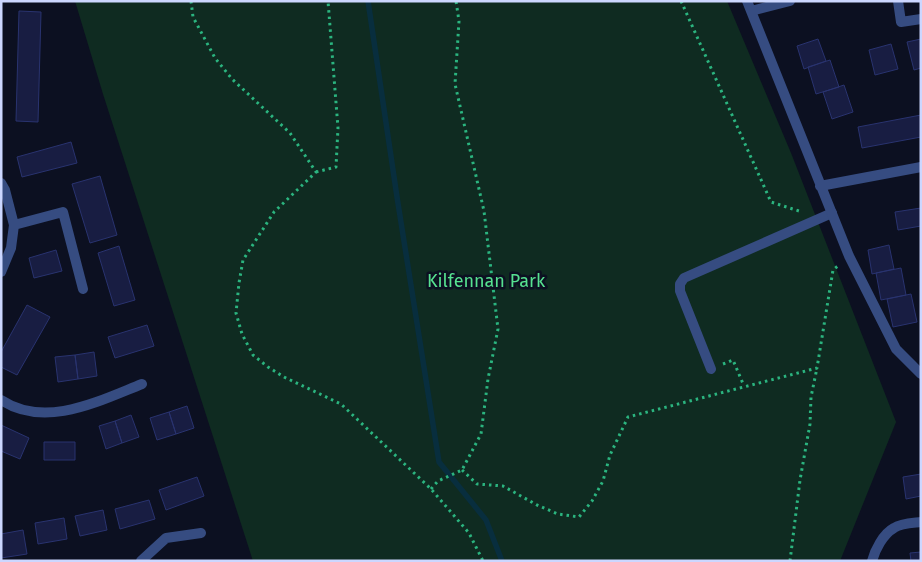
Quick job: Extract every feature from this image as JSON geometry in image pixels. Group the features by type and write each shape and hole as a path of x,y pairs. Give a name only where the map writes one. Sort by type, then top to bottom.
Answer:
{"street":[{"path":"790,1 749,6 849,256 896,350 921,374"},
{"path":"898,1 901,22 921,19"},
{"path":"820,186 921,167"},
{"path":"1,183 5,190 14,225 11,248 1,272"},
{"path":"14,225 63,212 83,289"},
{"path":"711,369 680,291 680,284 684,278 832,213"},
{"path":"1,400 33,411 55,412 83,407 142,384"},
{"path":"872,561 880,543 893,528 921,522"},
{"path":"141,561 166,538 201,533"}],"path":[{"path":"191,1 193,17 215,58 244,91 290,133 316,172"},
{"path":"328,1 338,128 336,167 316,172 274,212 243,260 236,313 242,334 253,355 284,377 341,404 431,489 469,533 483,561"},
{"path":"431,489 438,481 462,470 481,434 488,379 498,329 484,211 455,84 459,21 456,1"},
{"path":"681,1 771,202 805,214 810,222"},
{"path":"790,561 800,480 810,424 810,397 817,368 833,270 849,256"},
{"path":"711,369 733,360 744,386"},
{"path":"462,470 477,484 503,486 537,505 558,514 579,517 592,501 603,481 610,455 628,417 817,368"}],"green space":[{"name":"Kilfennan Park","path":"75,1 727,1 791,153 896,422 840,561 253,561"}],"building":[{"path":"19,11 41,12 38,122 16,121"},
{"path":"818,39 826,61 804,69 797,46"},
{"path":"921,39 921,68 914,70 907,42"},
{"path":"891,44 898,69 875,75 869,50"},
{"path":"830,60 839,87 816,94 808,67"},
{"path":"844,85 853,112 832,119 823,92"},
{"path":"921,115 921,137 862,148 858,127"},
{"path":"71,142 77,163 22,177 17,157"},
{"path":"100,176 117,235 90,243 72,184"},
{"path":"921,208 921,226 898,230 895,212"},
{"path":"889,245 894,269 872,274 868,250"},
{"path":"119,246 135,300 114,306 98,253"},
{"path":"56,250 62,271 34,278 29,258"},
{"path":"901,268 906,295 881,300 876,273"},
{"path":"911,294 917,322 893,327 887,299"},
{"path":"27,305 50,317 17,375 1,367 1,352"},
{"path":"147,325 154,346 115,358 108,337"},
{"path":"94,352 97,376 78,379 75,355"},
{"path":"75,355 78,379 58,382 55,357"},
{"path":"187,406 194,428 176,434 169,412"},
{"path":"169,412 176,434 157,440 150,418"},
{"path":"131,415 139,437 122,443 115,421"},
{"path":"115,421 122,443 106,449 99,426"},
{"path":"1,425 29,438 20,459 1,451"},
{"path":"44,442 75,442 75,460 44,460"},
{"path":"921,474 921,496 906,499 903,477"},
{"path":"197,477 204,496 166,510 159,490"},
{"path":"149,500 155,519 120,529 115,509"},
{"path":"103,510 107,530 80,536 75,516"},
{"path":"64,518 67,539 38,544 35,523"},
{"path":"23,530 27,554 1,558 1,534"},
{"path":"921,552 921,561 911,561 910,553"}],"waterway":[{"path":"368,1 439,462 486,520 502,561"}]}
